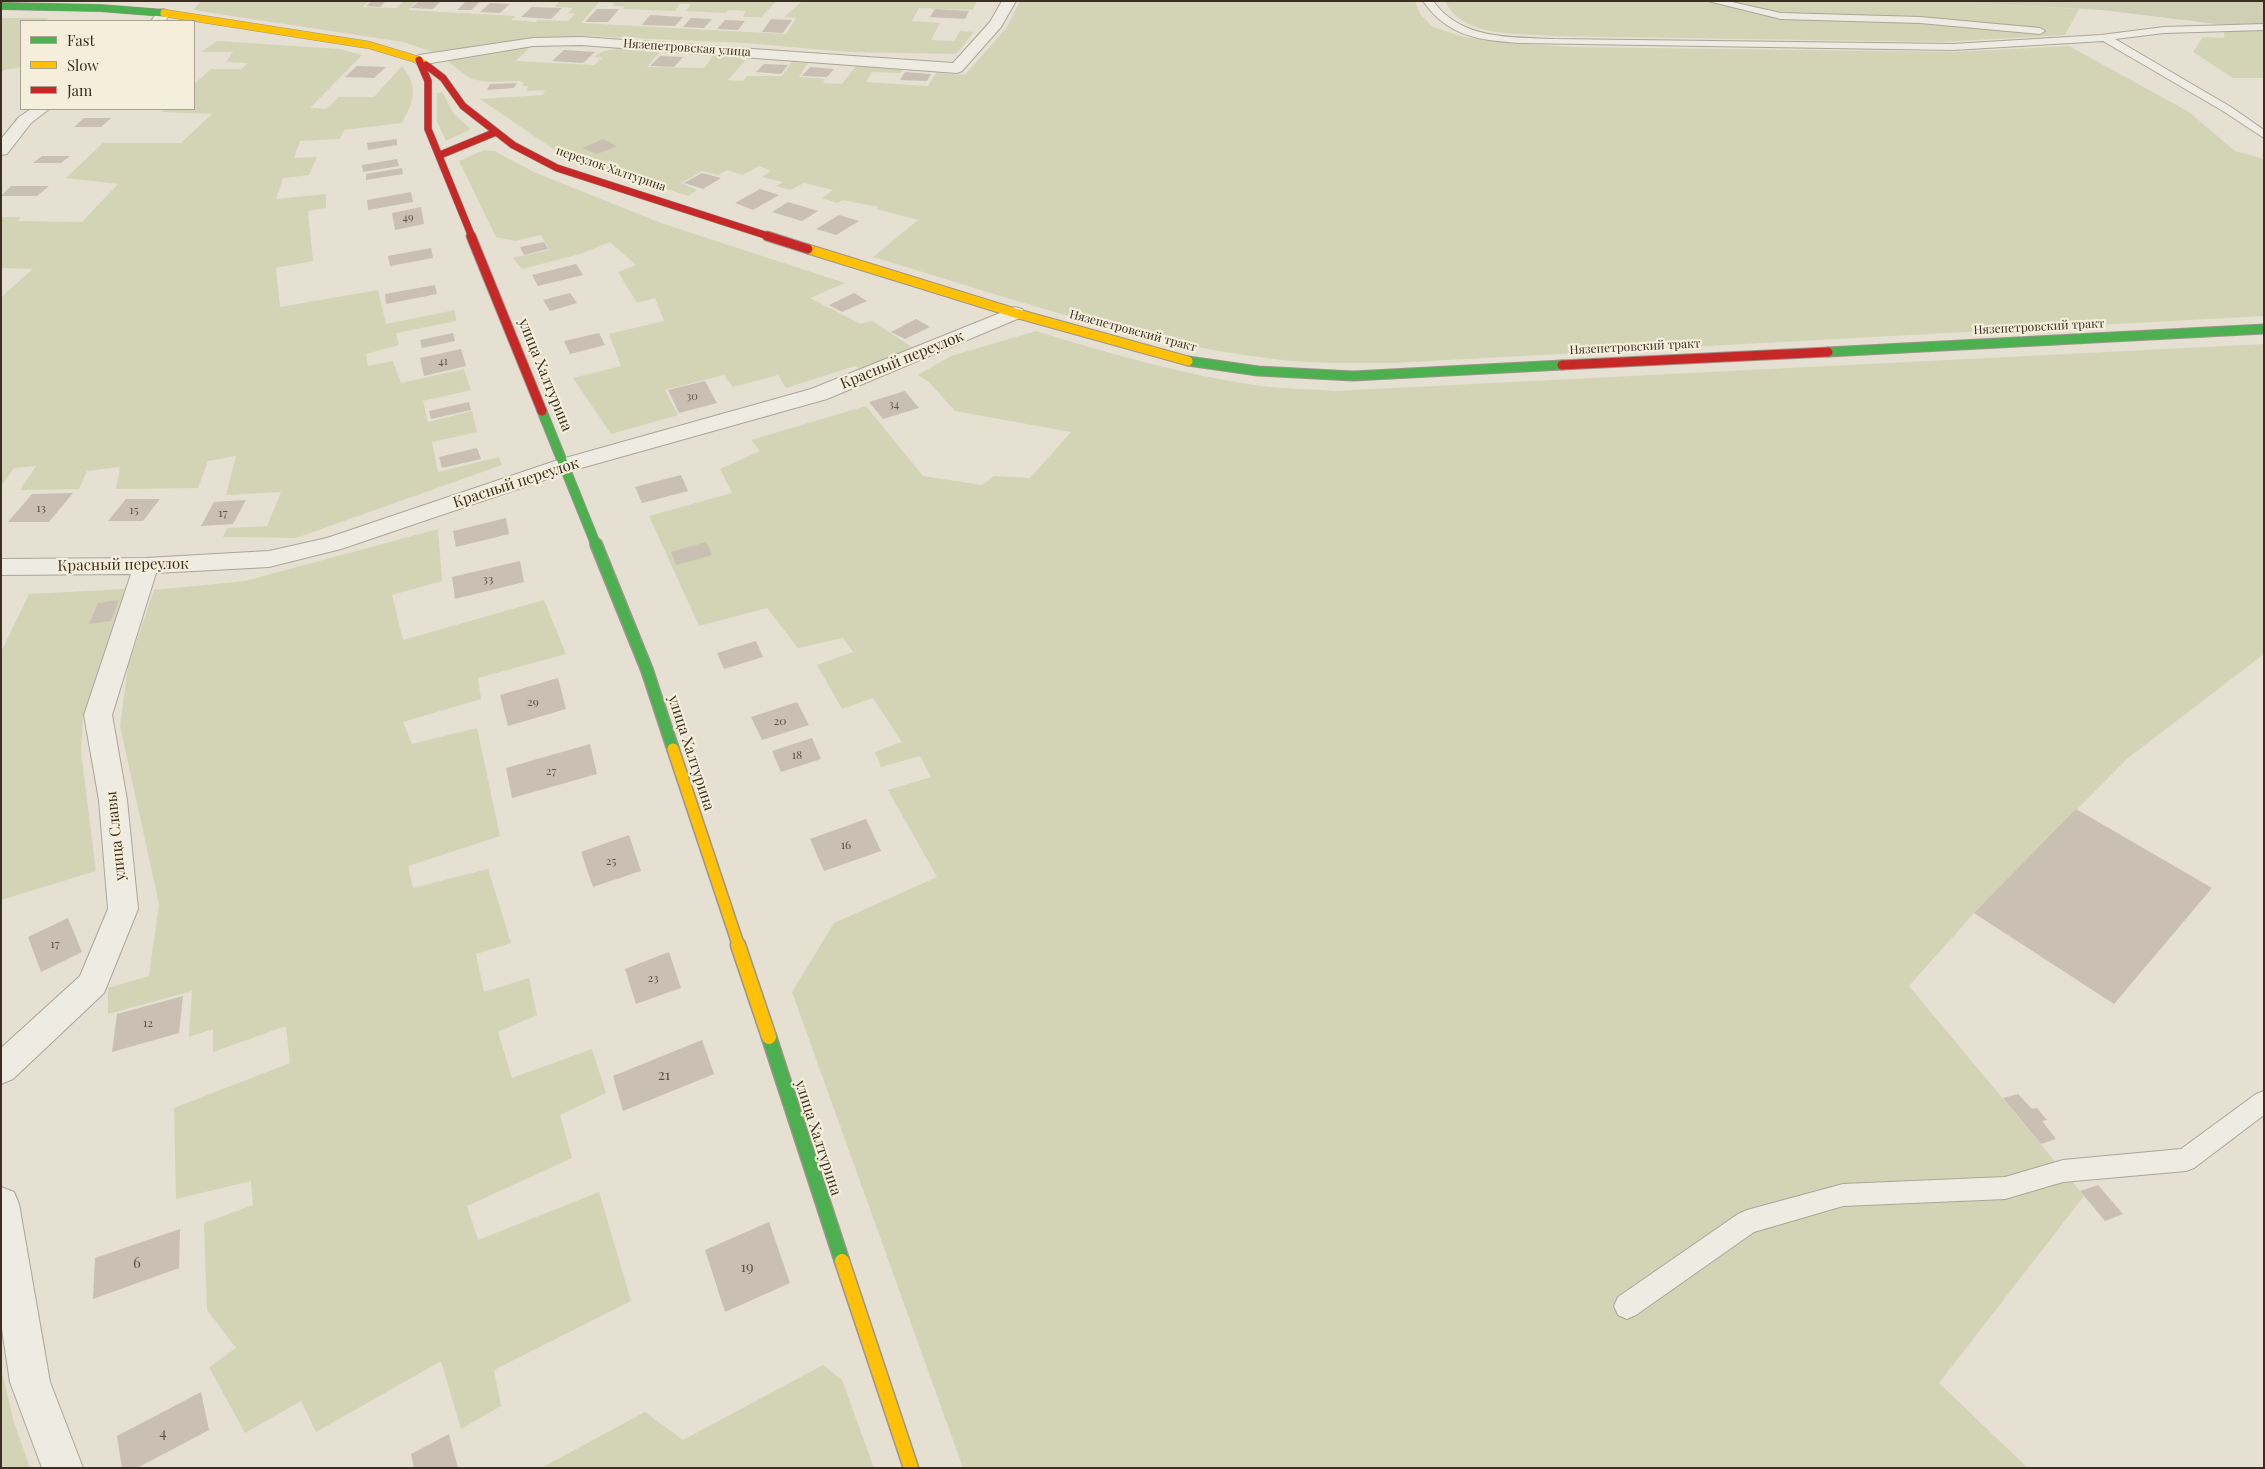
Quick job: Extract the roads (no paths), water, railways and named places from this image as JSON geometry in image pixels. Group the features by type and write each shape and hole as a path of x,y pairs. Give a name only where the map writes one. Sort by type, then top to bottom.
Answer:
{"main road":[{"path":"1,6 100,8 161,17 177,3"},
{"name":"переулок Халтурина","path":"161,17 183,20"},
{"name":"переулок Халтурина","path":"195,22 369,45 419,60 443,78 463,106 496,132 513,145 557,168 1014,313"},
{"name":"улица Халтурина","path":"419,60 428,81 428,130 440,155 647,670 911,1468"},
{"path":"440,155 496,132"},
{"name":"Нязепетровский тракт","path":"1014,313 1187,361 1258,371 1353,376 2264,329"}],"street":[{"name":"Нязепетровская улица","path":"419,60 534,42 581,40 957,68 996,24 1009,1"},
{"path":"1,150 26,120 40,110"},
{"name":"Красный переулок","path":"1,567 146,566 269,559 324,546 566,466 819,394 1014,313"},
{"name":"улица Славы","path":"1,1069 93,984 123,909 113,800 98,715 146,566"},
{"path":"1,1204 30,1382 63,1468"}],"lane":[{"path":"1428,1 1442,22 1463,31 1496,37 1554,42 1953,47 2105,38 2164,30 2264,27"},
{"path":"1713,1 1781,16 1920,20 2013,30 2071,33 2105,38 2227,109 2264,135"},
{"path":"1627,1306 1747,1222 1843,1195 2005,1188 2063,1171 2186,1160 2264,1101"}]}
